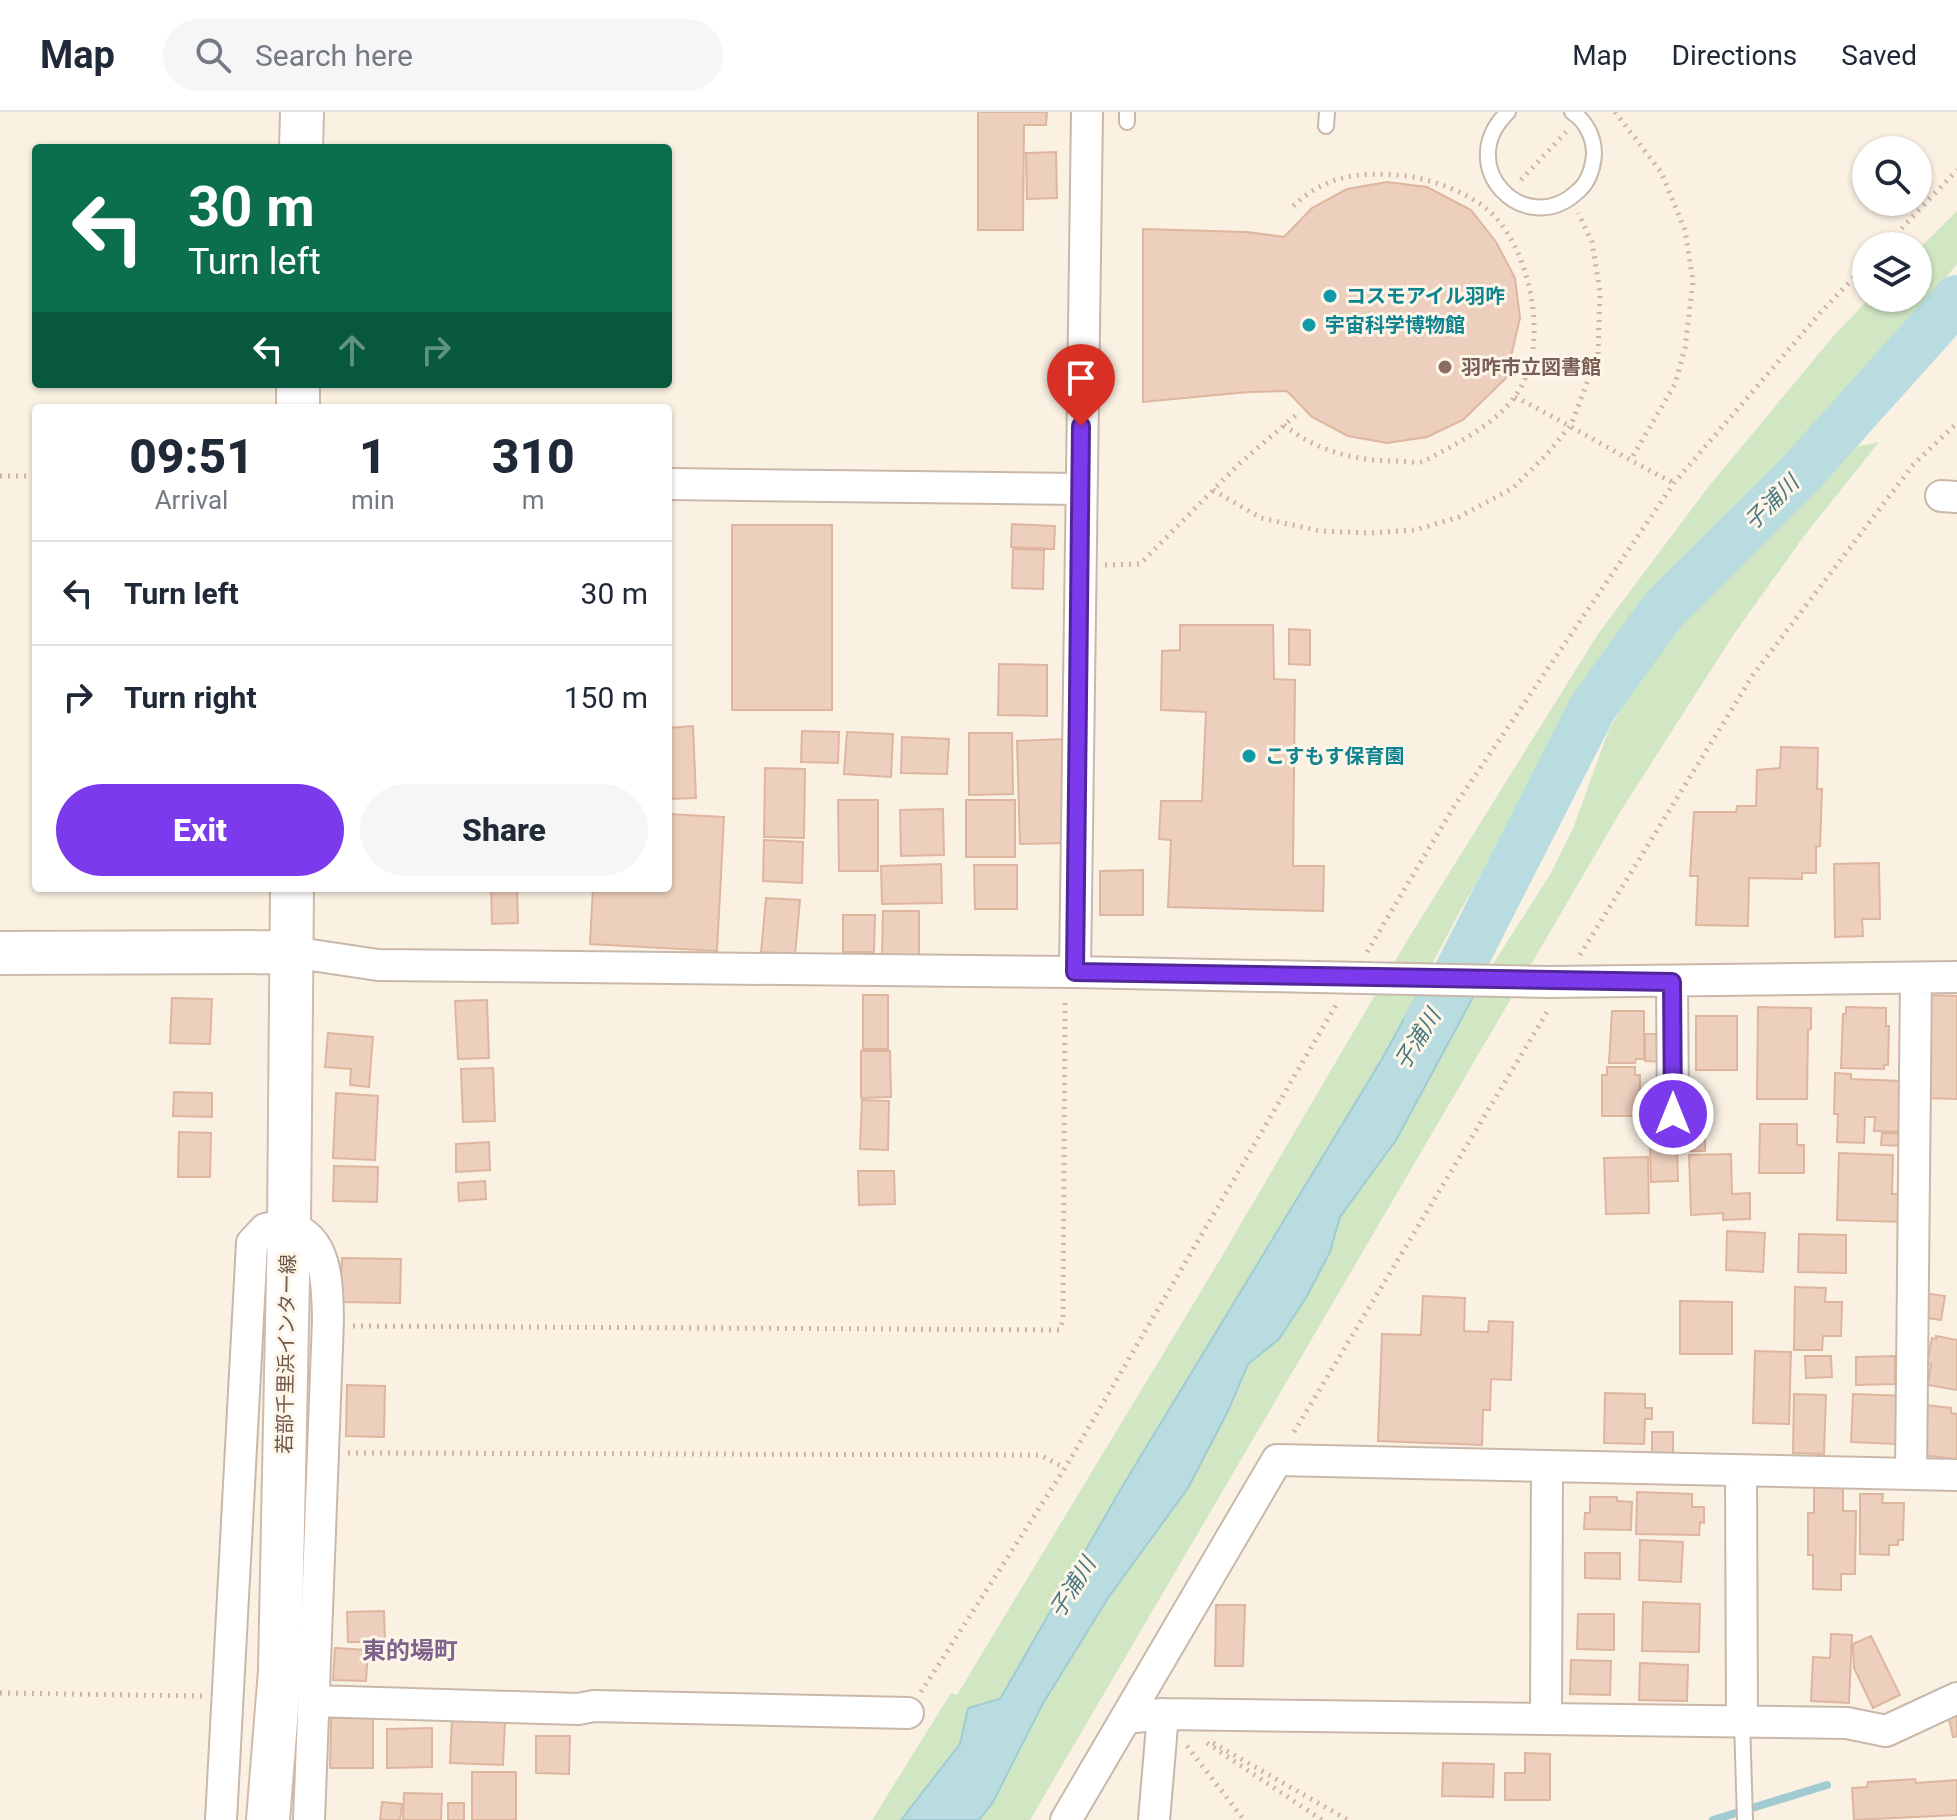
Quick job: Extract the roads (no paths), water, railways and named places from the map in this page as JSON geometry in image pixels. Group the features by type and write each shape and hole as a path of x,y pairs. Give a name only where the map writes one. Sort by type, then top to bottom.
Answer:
{"main road":[{"path":"301,144 302,112"},
{"name":"若部千里浜インター線","path":"268,1820 280,1671 292,892"},
{"path":"0,953 291,952"}],"street":[{"path":"1070,972 1087,112"},
{"path":"672,484 1080,489"},
{"path":"291,952 378,965 1070,972 1557,982 1957,977"},
{"path":"1911,1474 1916,978"},
{"path":"1672,982 1673,1114"},
{"path":"221,1820 252,1243 265,1229 289,1226 315,1243 327,1276 328,1326 309,1820"},
{"path":"1066,1820 1277,1460 1957,1475"},
{"path":"1546,1718 1547,1466"},
{"path":"1741,1471 1742,1721"},
{"path":"1126,1718 1163,1714 1742,1721 1847,1723 1886,1731 1957,1698"},
{"path":"314,1701 578,1709 594,1706 908,1713"},
{"path":"1154,1820 1163,1714"}],"lane":[{"path":"1508,112 1492,134 1487,159 1492,176 1506,194 1527,206 1542,208 1571,198 1581,188 1593,163 1590,135 1575,114"},
{"path":"1742,1721 1745,1820"}],"water":[{"path":"1422,986 1479,986 1396,1140 1340,1217 1330,1252 1307,1296 1279,1339 1248,1364 1228,1411 1188,1488 1108,1598 1042,1705 993,1802 979,1820 901,1820 960,1744 968,1708 1000,1699 1122,1487 1382,1059"}],"waterway":[{"name":"子浦川","path":"1428,1022 1451,986 1593,707 1664,609 1800,474 1957,299"},
{"path":"1713,1820 1827,1785"}],"place":[{"name":"コスモアイル羽咋","path":"1330,296"},
{"name":"宇宙科学博物館","path":"1309,325"},
{"name":"羽咋市立図書館","path":"1445,367"},
{"name":"こすもす保育園","path":"1249,756"}],"district":[{"name":"東的場町","path":"410,1651"}]}
